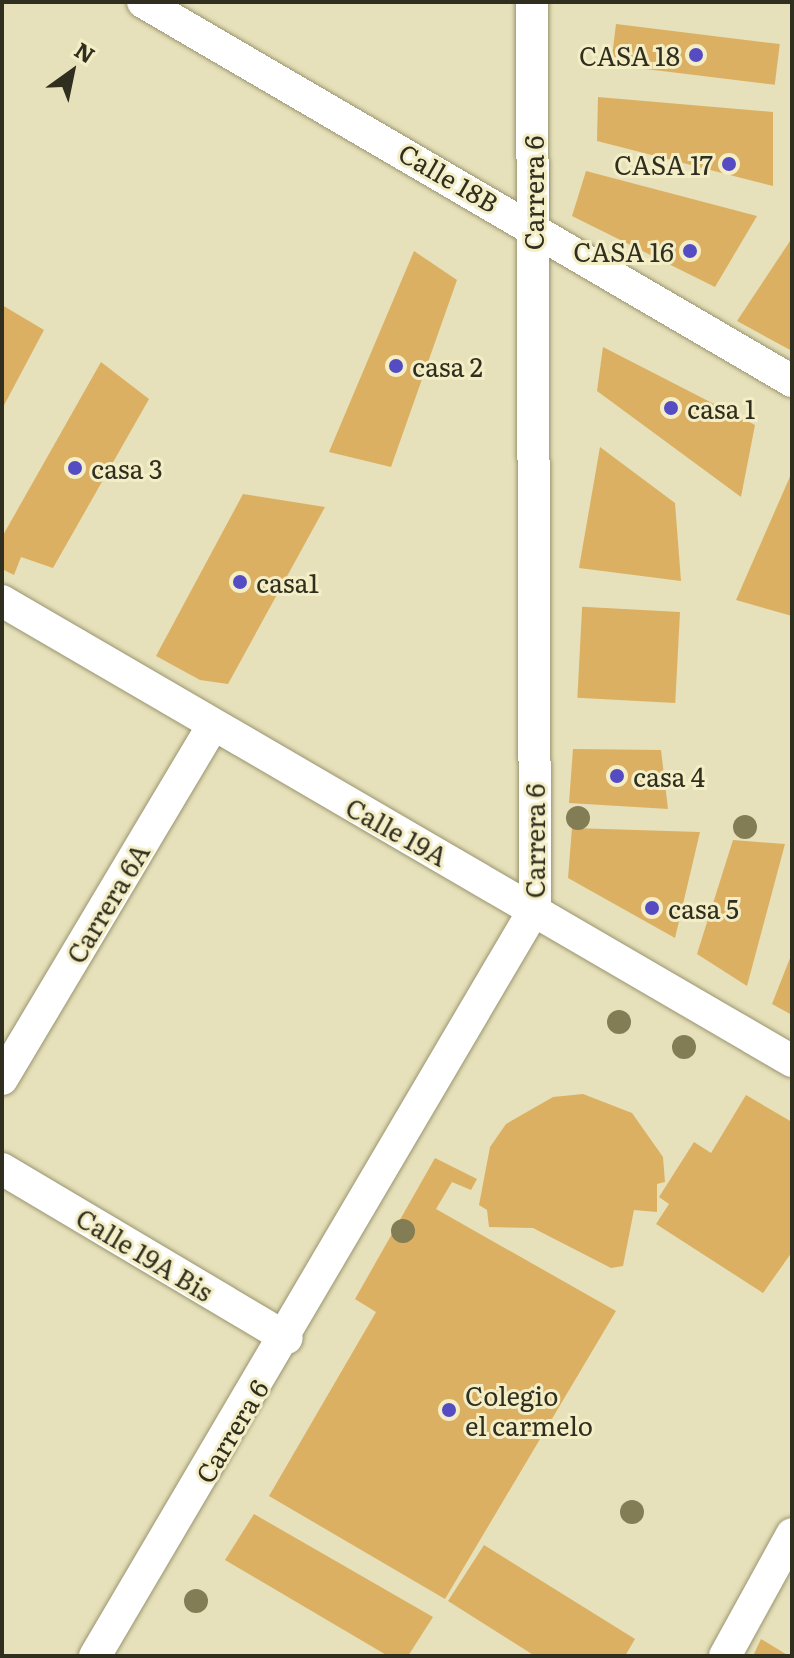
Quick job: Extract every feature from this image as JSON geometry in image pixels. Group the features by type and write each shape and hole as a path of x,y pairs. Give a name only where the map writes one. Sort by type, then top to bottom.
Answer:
{"street":[{"name":"Calle 18B","path":"143,2 533,225 792,381"},
{"name":"Carrera 6","path":"95,1656 287,1338 535,908 532,2"},
{"name":"Calle 19A","path":"2,601 212,727 535,908 792,1061"},
{"name":"Carrera 6A","path":"2,1079 212,727"},
{"name":"Calle 19A Bis","path":"2,1169 287,1338"},
{"path":"725,1656 792,1534"}],"building":[{"name":"CASA 18","path":"616,24 780,44 775,85 611,65"},
{"name":"CASA 17","path":"598,97 773,112 773,186 597,141"},
{"name":"CASA 16","path":"586,171 757,216 715,287 572,216"},
{"path":"792,238 792,351 737,321"},
{"name":"casa 2","path":"414,251 457,280 391,467 329,452"},
{"path":"2,305 44,330 2,409"},
{"name":"casa 1","path":"603,347 755,425 741,497 597,391"},
{"name":"casa 3","path":"101,362 149,399 53,568 21,557 14,575 2,569 2,537"},
{"path":"600,447 675,503 681,581 579,568"},
{"path":"792,472 792,616 736,600"},
{"name":"casa1","path":"243,494 325,507 228,684 200,680 156,656"},
{"path":"582,607 680,612 675,703 577,698"},
{"name":"casa 4","path":"573,749 661,750 668,809 569,803"},
{"name":"casa 5","path":"572,828 700,832 675,938 568,878"},
{"path":"733,840 785,844 747,986 697,954"},
{"path":"792,953 792,1015 772,1004"},
{"path":"583,1094 632,1113 663,1157 665,1182 657,1184 657,1212 634,1210 623,1266 611,1268 533,1228 489,1227 487,1210 479,1205 490,1147 506,1124 553,1097"},
{"path":"746,1095 792,1122 792,1252 763,1293 656,1224 669,1204 659,1197 694,1142 711,1153"},
{"path":"435,1158 477,1179 471,1190 452,1182 436,1209 616,1311 445,1599 269,1496 376,1312 355,1299"},
{"path":"254,1514 433,1617 408,1656 388,1656 225,1560"},
{"path":"484,1545 635,1639 625,1656 535,1656 448,1601"},
{"path":"761,1639 789,1656 753,1656"}],"place":[{"name":"CASA 18","path":"696,55"},
{"name":"CASA 17","path":"729,164"},
{"name":"CASA 16","path":"690,251"},
{"name":"casa 2","path":"396,366"},
{"name":"casa 1","path":"671,408"},
{"name":"casa 3","path":"75,468"},
{"name":"casa1","path":"240,582"},
{"name":"casa 4","path":"617,776"},
{"name":"casa 5","path":"652,908"},
{"name":"Colegio el carmelo","path":"449,1410"}]}
